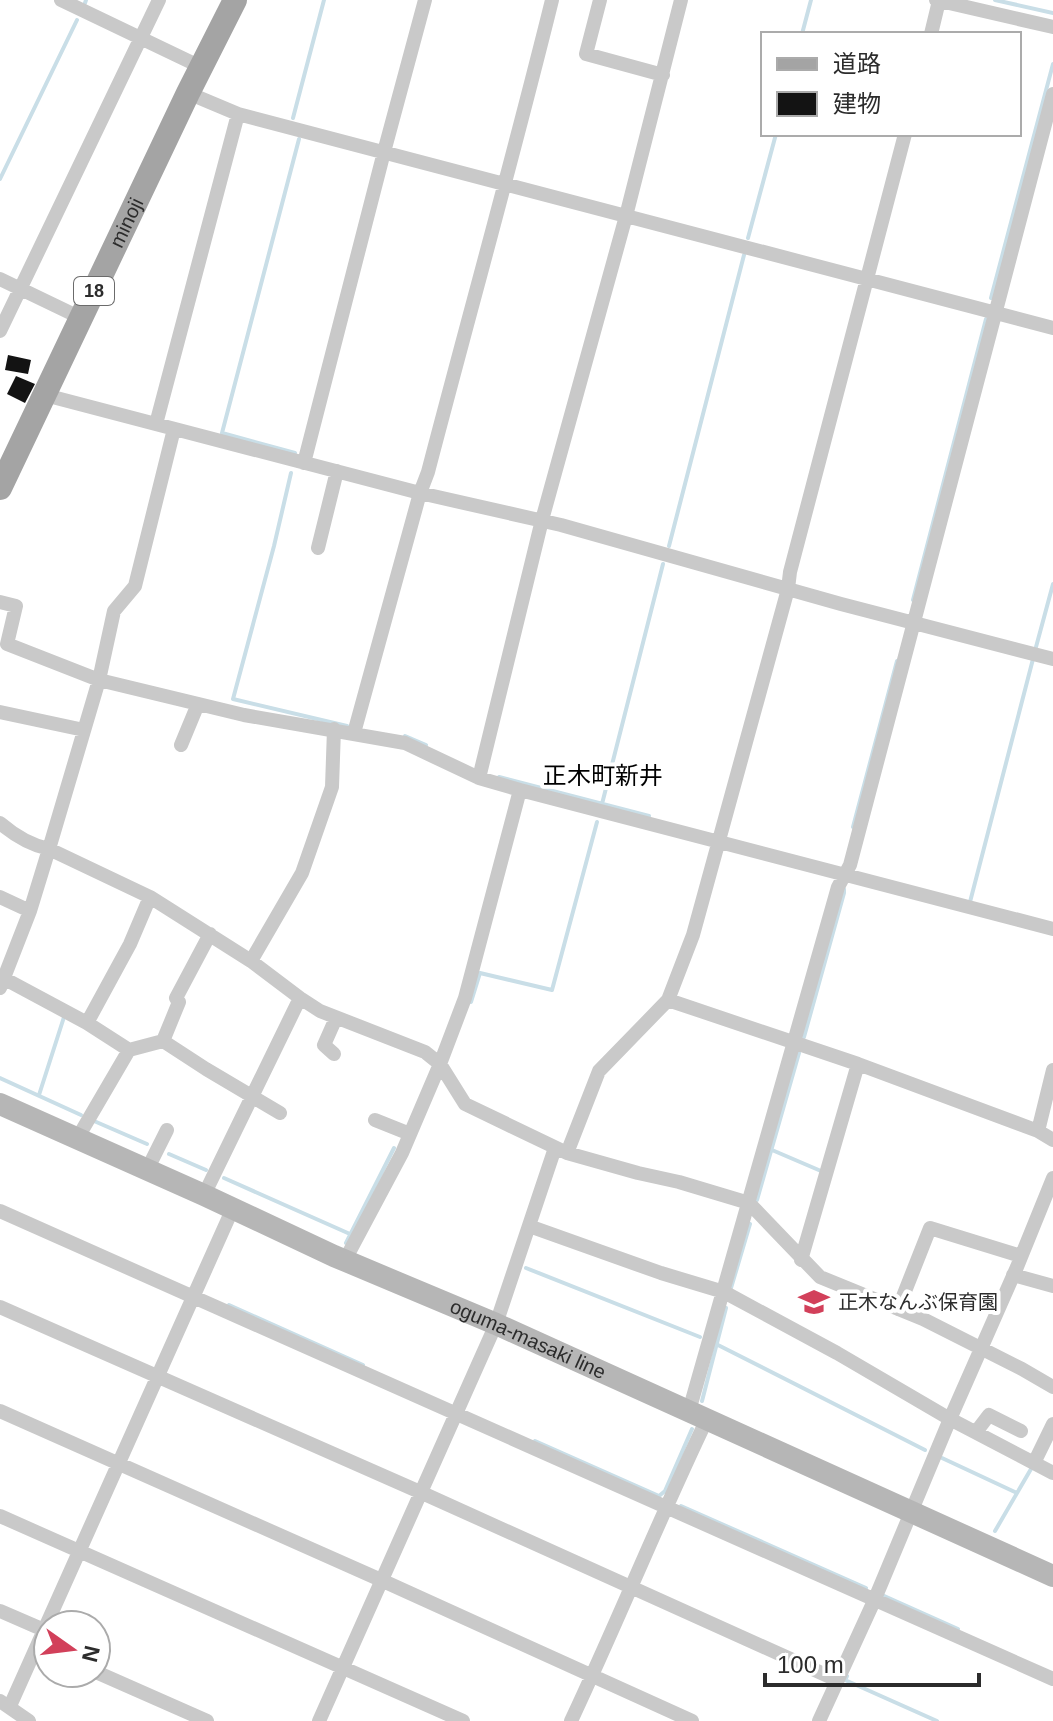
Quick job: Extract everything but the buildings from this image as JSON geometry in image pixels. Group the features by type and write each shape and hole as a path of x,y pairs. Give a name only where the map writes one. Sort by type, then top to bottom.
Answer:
{"main road":[{"name":"minoji","path":"0,488 235,0"},
{"name":"oguma-masaki line","path":"0,1104 1053,1576"}],"street":[{"path":"61,0 201,67"},
{"path":"0,331 159,0"},
{"path":"304,463 425,0"},
{"path":"354,733 428,472 552,0"},
{"path":"600,0 586,54 663,75"},
{"path":"479,778 542,520 626,216 681,0"},
{"path":"931,32 937,0 1053,27"},
{"path":"188,93 238,114 1053,328"},
{"path":"571,1721 632,1588 698,1415 724,1292 838,887 850,865 1053,94"},
{"path":"156,424 238,114"},
{"path":"319,1721 496,1324 529,1226 561,1150 599,1071 668,1000 693,935 788,589 904,136"},
{"path":"0,279 81,318"},
{"path":"45,395 420,493 542,520 1053,659"},
{"path":"129,1050 87,1023 2,983 30,911 49,849 99,680 114,611 135,586 174,429"},
{"path":"318,548 337,471"},
{"path":"0,602 16,606 7,644 99,680 244,715 405,743 479,778 520,790 1053,929"},
{"path":"181,745 198,704"},
{"path":"0,712 84,730"},
{"path":"251,961 302,873 332,787 334,729"},
{"path":"345,1260 402,1153 465,998 520,790"},
{"path":"0,823 35,846 49,849 150,897 251,961 320,1011 425,1052 440,1064 465,1104 561,1150 749,1203 820,1277 923,1319 1053,1387"},
{"path":"0,897 30,911"},
{"path":"87,1023 130,944 150,897"},
{"path":"163,1041 179,1002 176,998 210,934"},
{"path":"204,1195 300,998"},
{"path":"668,1000 858,1064 1038,1131 1053,1140"},
{"path":"334,1054 324,1045 336,1018"},
{"path":"77,1139 129,1050 163,1041"},
{"path":"163,1041 203,1076 254,1095 280,1113"},
{"path":"801,1260 858,1064"},
{"path":"1038,1131 1053,1070"},
{"path":"375,1120 410,1134"},
{"path":"147,1170 167,1130"},
{"path":"819,1721 874,1601 1053,1178"},
{"path":"53,1609 233,1208"},
{"path":"0,1211 874,1601 1050,1673"},
{"path":"529,1226 724,1292 1053,1473"},
{"path":"898,1309 930,1228 1021,1256"},
{"path":"1013,1275 1053,1286"},
{"path":"0,1307 837,1680"},
{"path":"0,1411 692,1721"},
{"path":"976,1432 989,1415 1021,1431"},
{"path":"1034,1463 1053,1424"},
{"path":"0,1516 463,1721"},
{"path":"0,1611 32,1625"},
{"path":"29,1721 5,1704 32,1664"},
{"path":"112,1679 207,1721"}],"waterway":[{"path":"293,118 324,0"},
{"path":"803,32 811,0"},
{"path":"995,0 1053,13"},
{"path":"0,179 77,20"},
{"path":"991,298 1053,64"},
{"path":"748,238 775,136"},
{"path":"295,453 222,433 299,139"},
{"path":"669,546 744,255"},
{"path":"913,600 986,319"},
{"path":"291,473 233,699 347,726"},
{"path":"602,804 663,564"},
{"path":"1036,647 1053,584"},
{"path":"970,902 1033,659"},
{"path":"853,827 897,661"},
{"path":"405,736 426,745"},
{"path":"499,777 649,816"},
{"path":"471,1002 480,973 552,990 597,822"},
{"path":"804,1037 844,889"},
{"path":"39,1095 64,1017"},
{"path":"757,1200 799,1053"},
{"path":"0,1078 81,1115"},
{"path":"94,1121 147,1144"},
{"path":"346,1243 394,1148"},
{"path":"772,1150 821,1171"},
{"path":"169,1154 206,1170"},
{"path":"224,1178 350,1234"},
{"path":"731,1288 750,1224"},
{"path":"526,1268 700,1337"},
{"path":"229,1305 363,1365"},
{"path":"702,1401 726,1308"},
{"path":"716,1344 925,1450"},
{"path":"535,1441 659,1496 665,1491 692,1429"},
{"path":"942,1458 1017,1493"},
{"path":"995,1531 1031,1469"},
{"path":"681,1506 866,1588"},
{"path":"882,1595 958,1629"},
{"path":"847,1676 845,1680 937,1721"}],"place":[{"name":"正木なんぶ保育園","path":"814,1302"}],"district":[{"name":"正木町新井","path":"603,775"}]}
